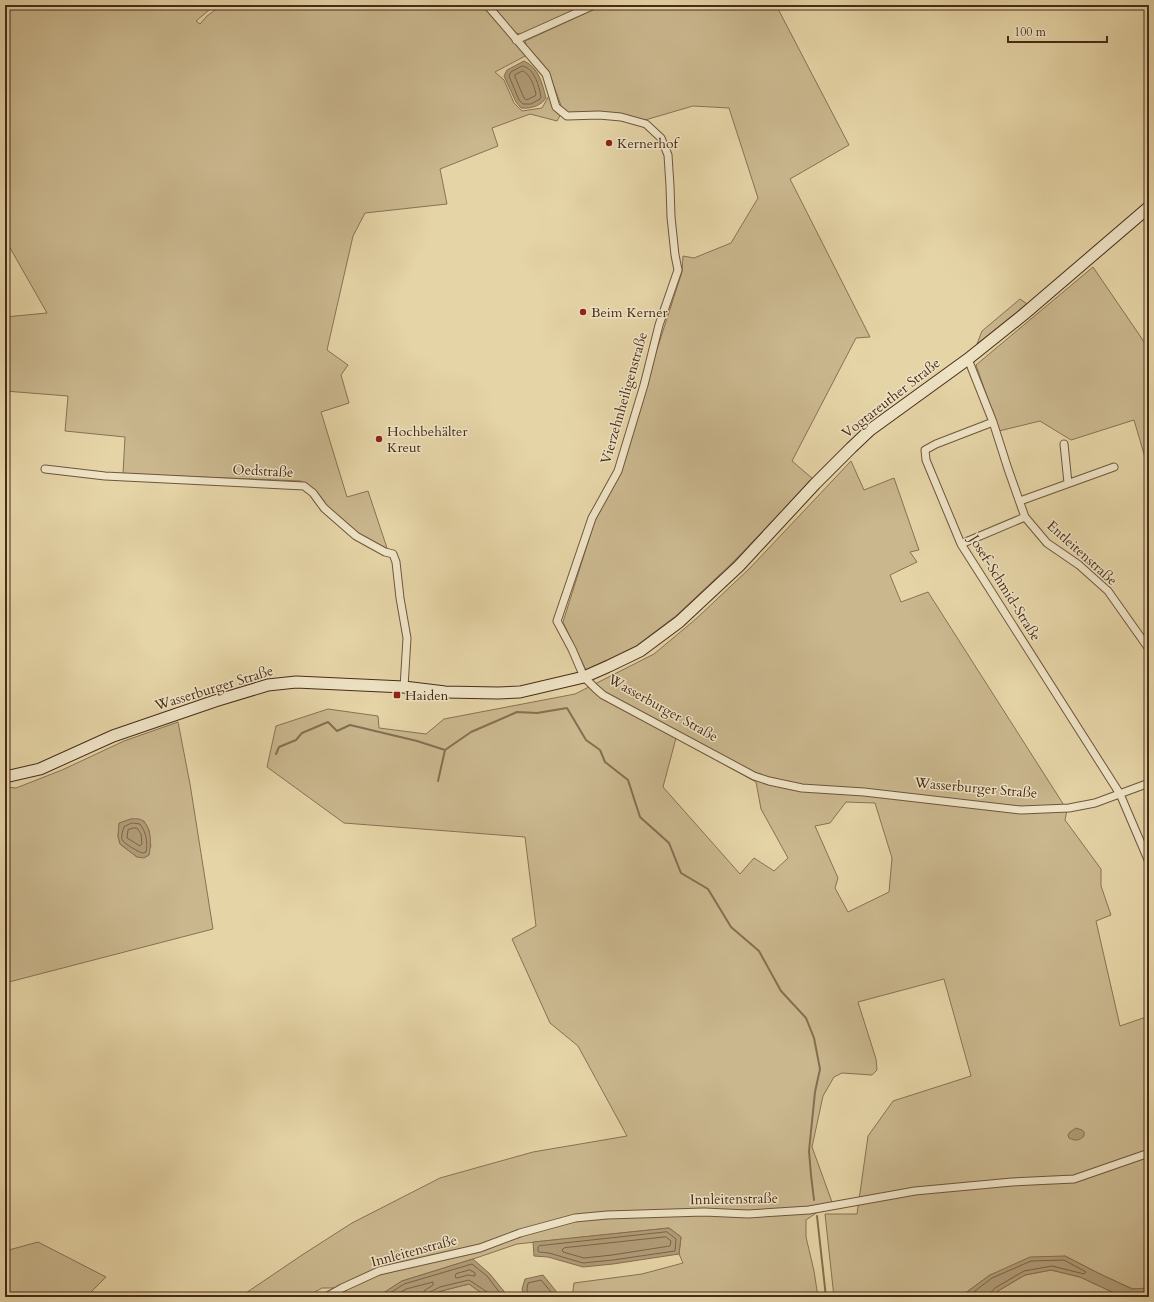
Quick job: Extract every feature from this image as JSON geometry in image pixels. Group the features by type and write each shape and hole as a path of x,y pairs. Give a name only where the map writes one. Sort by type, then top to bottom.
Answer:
{"main road":[{"name":"Vogtareuther Straße","path":"584,677 640,651 679,622 739,566 815,484 870,430 968,360 1149,207"},
{"name":"Wasserburger Straße","path":"5,777 40,769 113,736 215,701 268,686 296,682 404,687 445,692 498,693 520,692 584,677"}],"street":[{"name":"Vierzehnheiligenstraße","path":"487,5 546,74 556,107 567,116 599,115 621,117 646,124 661,138 668,155 670,217 678,270 659,325 644,385 618,471 592,518 557,621 572,649 584,677"},
{"path":"516,40 594,5"},
{"name":"Entleitenstraße","path":"968,360 993,422 1025,516 1047,543 1079,565 1108,591 1149,649"},
{"name":"Josef-Schmid-Straße","path":"993,422 936,444 926,450 926,460 961,544 1120,794 1149,862"},
{"path":"1064,444 1068,483"},
{"path":"1020,501 1114,467"},
{"name":"Oedstraße","path":"45,469 106,476 304,486 313,493 324,508 356,536 385,552 393,554 396,562 407,638 404,687"},
{"path":"961,544 1025,516"},
{"name":"Wasserburger Straße","path":"584,677 603,695 754,776 769,781 802,788 864,792 1021,810 1069,808 1095,803 1149,783"},
{"name":"Innleitenstraße","path":"326,1297 379,1271 480,1248 520,1233 575,1218 607,1215 704,1212 748,1214 809,1210 915,1191 1012,1182 1074,1179 1149,1153"}],"shaded area":[{"path":"5,5 215,5 196,21 200,24 207,16 222,5 483,5 527,55 495,72 504,80 514,103 522,111 542,108 550,94 561,114 557,121 530,114 492,128 498,146 440,169 447,204 365,213 353,236 327,350 348,365 341,375 349,403 321,412 347,497 368,491 388,551 358,534 324,506 314,491 301,481 123,474 125,437 65,431 68,396 5,391 5,317 47,313 5,239"},
{"path":"490,5 587,5 521,34 512,31"},
{"path":"604,5 776,5 849,145 790,179 870,337 856,338 792,461 813,479 734,561 677,615 636,646 586,670 563,622 595,520 621,472 650,371 682,272 683,256 694,258 731,243 758,198 729,108 693,106 645,120 622,116 569,114 563,111 551,78 542,63 527,47 525,41"},
{"path":"1093,267 1149,349 1149,471 1134,420 1071,440 1040,421 999,431 976,365"},
{"path":"1020,299 1027,304 977,344 982,331"},
{"path":"851,461 864,490 894,478 919,550 910,552 917,562 890,575 901,602 928,592 1067,810 1065,820 1101,869 1101,886 1111,915 1096,921 1120,1026 1149,1016 1149,1288 1133,1289 1065,1256 990,1275 960,1297 834,1297 825,1214 857,1214 868,1136 893,1101 971,1076 944,979 858,1002 876,1059 877,1070 872,1075 842,1073 834,1077 823,1096 812,1147 832,1202 806,1220 806,1237 818,1297 572,1297 574,1283 642,1274 683,1263 679,1254 681,1237 669,1228 517,1244 402,1281 377,1297 333,1297 338,1292 336,1288 322,1288 306,1297 240,1297 352,1223 440,1178 533,1152 627,1136 578,1046 550,1023 512,939 536,926 525,837 344,823 267,767 276,726 328,709 378,716 379,728 426,734 444,719 575,694 654,654 697,618 750,568","holes":["676,738 756,782 761,809 788,858 774,871 754,858 740,874 663,787","846,802 875,803 892,858 889,892 848,912 835,888 838,878 815,826 830,823"]},
{"path":"178,722 190,784 213,929 5,983 5,787 16,788 62,770 124,741","holes":["131,819 144,821 149,831 151,847 137,857 120,844 118,836 120,823"]},
{"path":"38,1242 106,1277 86,1297 5,1297 5,1251"},
{"path":"1051,1270 1080,1277 1123,1297 991,1297 998,1291 1025,1275"},
{"path":"469,1284 487,1297 429,1297 441,1291"}],"water":[{"path":"524,61 533,68 539,76 546,98 538,105 521,108 516,102 504,76 507,70"},
{"path":"131,819 142,820 148,828 150,837 150,851 149,855 144,858 137,857 120,844 118,836 119,823"},
{"path":"1076,1128 1084,1132 1084,1136 1080,1139 1073,1140 1069,1138 1068,1135"},
{"path":"669,1228 681,1237 679,1254 583,1267 548,1257 534,1256 533,1242"},
{"path":"1065,1256 1132,1289 1149,1288 1149,1297 1123,1297 1080,1277 1051,1270 1025,1275 998,1291 991,1297 960,1297 990,1275 1030,1257"},
{"path":"473,1259 490,1274 507,1295 506,1297 487,1297 469,1284 441,1291 429,1297 377,1297 402,1281"},
{"path":"543,1275 556,1291 556,1297 524,1297 522,1289 525,1279"}],"waterway":[{"path":"276,754 279,747 296,740 302,733 328,722 337,731 350,725 417,741 445,750 471,732 517,712 537,713 567,708 586,740 600,750 605,762 628,780 640,817 669,843 681,873 708,889 731,927 759,951 781,991 806,1018 814,1038 820,1069 815,1092 809,1151 814,1200"},
{"path":"438,781 445,750"},
{"path":"817,1216 826,1297"}],"place":[{"name":"Kernerhof","path":"609,143"},
{"name":"Beim Kerner","path":"583,312"},
{"name":"Hochbehälter Kreut","path":"379,439"},
{"name":"Haiden","path":"397,695"}]}
